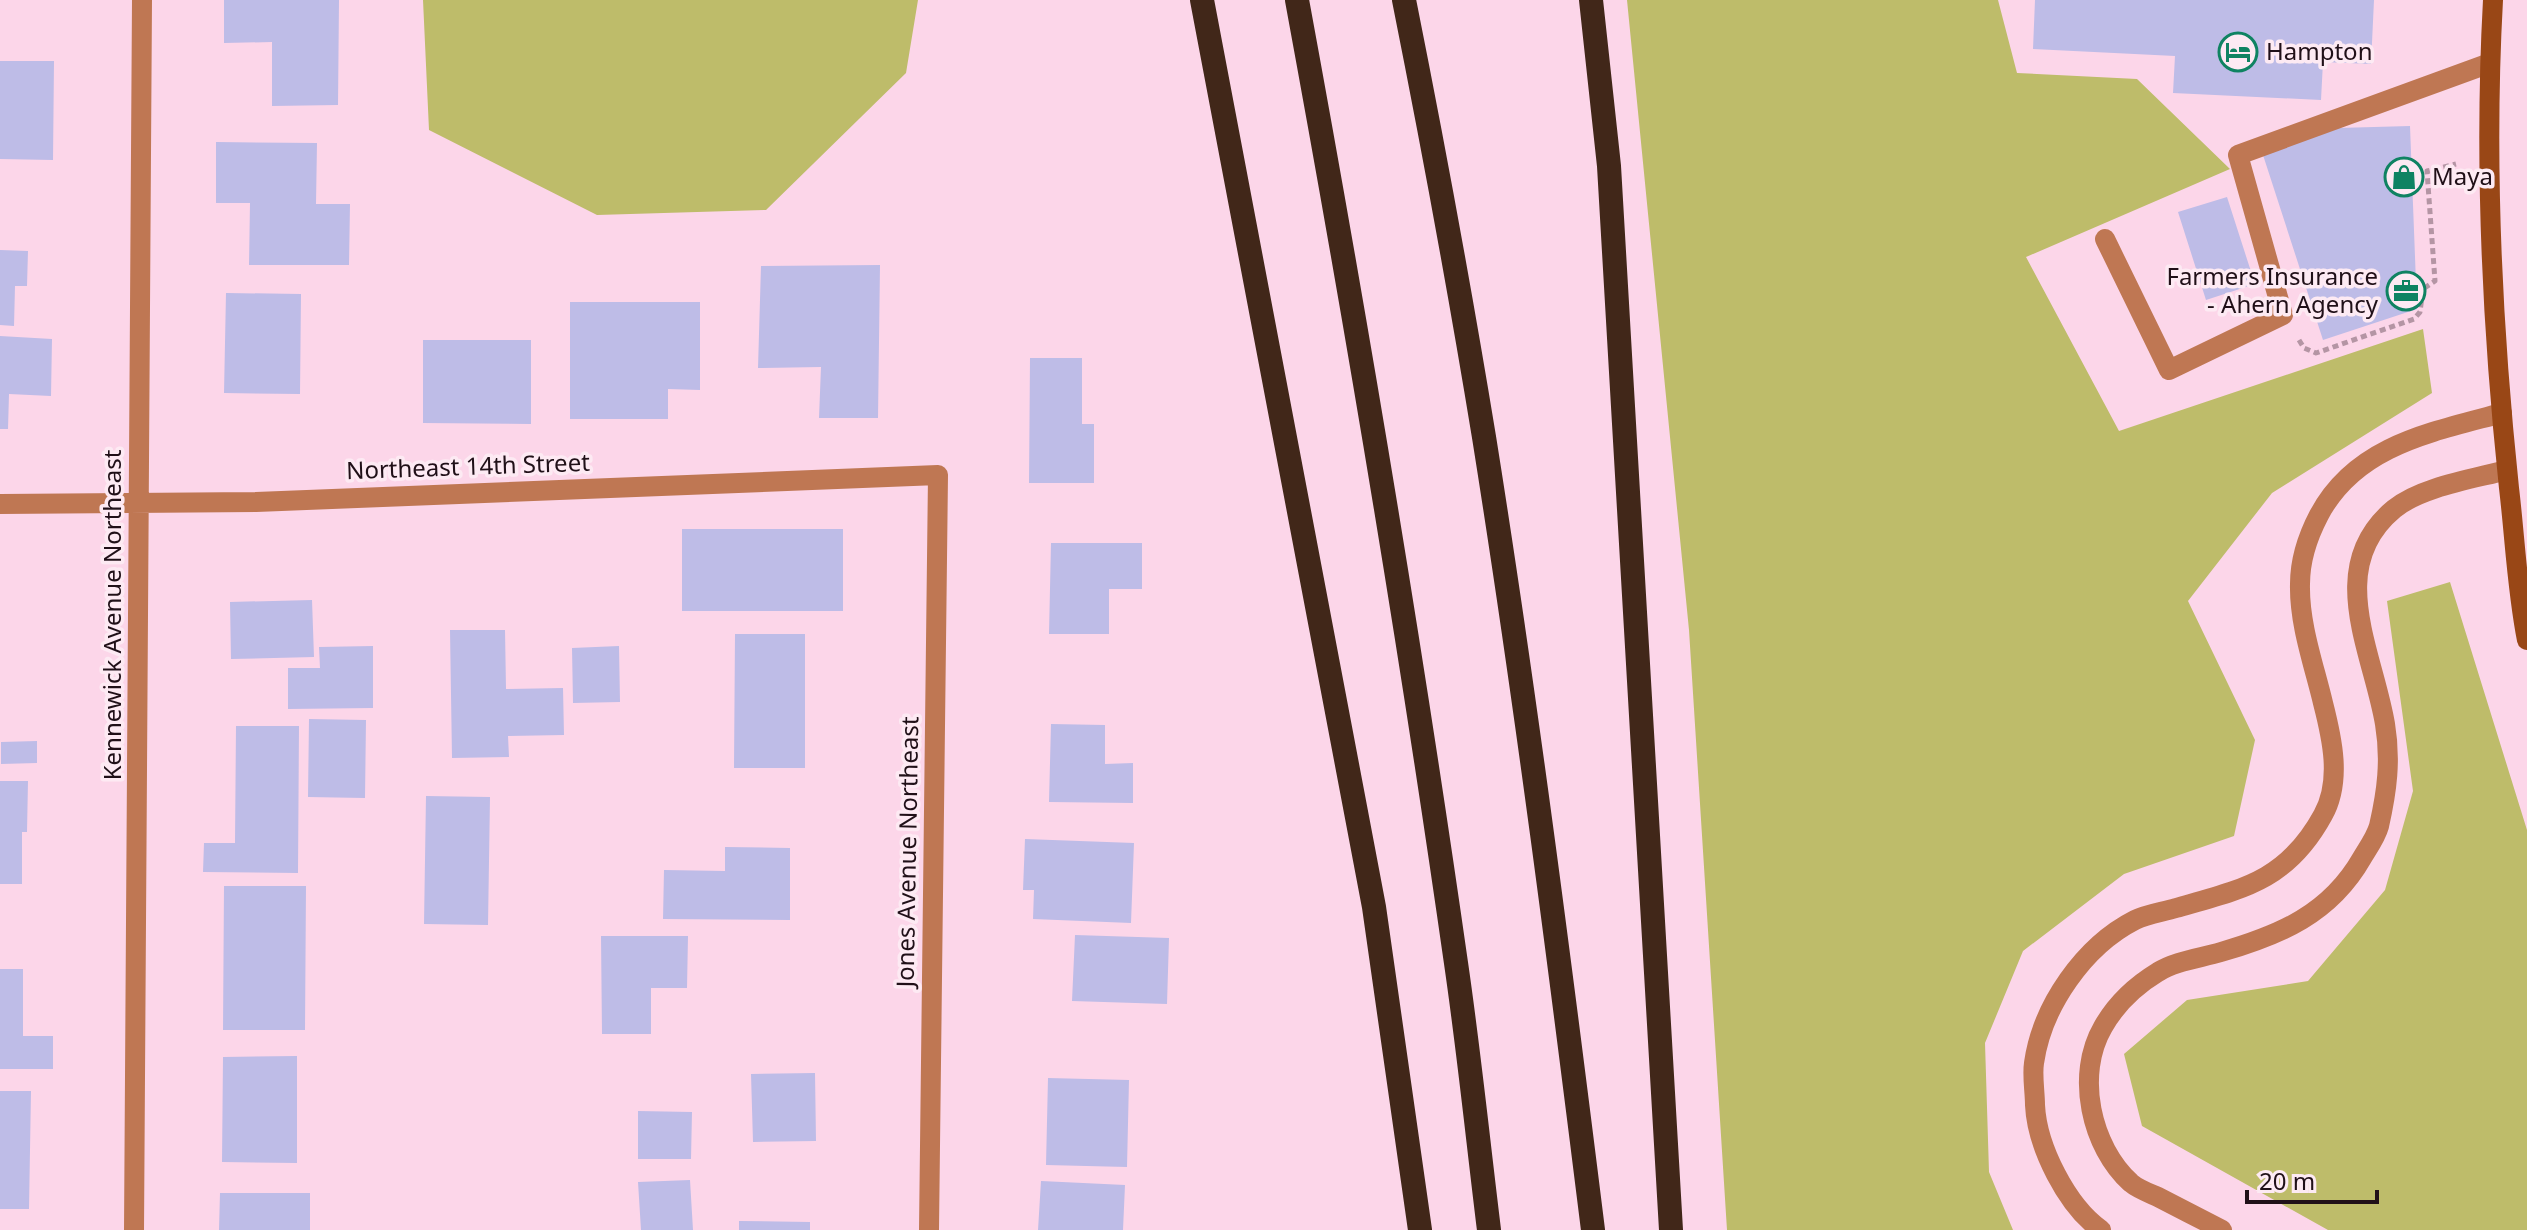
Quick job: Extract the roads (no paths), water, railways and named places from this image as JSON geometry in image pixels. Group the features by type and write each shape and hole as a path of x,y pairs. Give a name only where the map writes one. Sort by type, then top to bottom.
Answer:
{"highway":[{"path":"1202,0 1374,907 1420,1230"},
{"path":"1297,0 1353,306 1402,609 1457,966 1489,1230"},
{"path":"1404,0 1445,210 1484,437 1531,749 1593,1230"},
{"path":"1591,0 1609,166 1671,1230"}],"street":[{"name":"Kennewick Avenue Northeast","path":"134,1230 142,0"},
{"path":"2493,0 2489,117 2495,296 2507,470 2527,640"},
{"path":"2105,239 2169,370 2283,315 2238,155 2490,63"},
{"path":"2101,1230 2058,1181 2036,1125 2034,1064 2051,1006 2086,956 2135,920 2242,889 2277,871 2306,845 2326,811 2334,773 2331,734 2306,630 2299,584 2307,538 2329,497 2362,464 2403,442 2502,413"},
{"path":"2222,1230 2132,1184 2106,1154 2091,1114 2089,1070 2101,1030 2126,995 2160,970 2262,940 2309,917 2350,879 2378,830 2390,776 2385,725 2360,621 2355,585 2361,556 2374,529 2395,508 2424,493 2507,470"},
{"name":"Northeast 14th Street","path":"0,504 256,502 938,475"},
{"name":"Jones Avenue Northeast","path":"929,1230 938,475"}],"place":[{"name":"Hampton","path":"2238,52"},
{"name":"Maya","path":"2404,177"},
{"name":"Farmers Insurance - Ahern Agency","path":"2406,291"}]}
